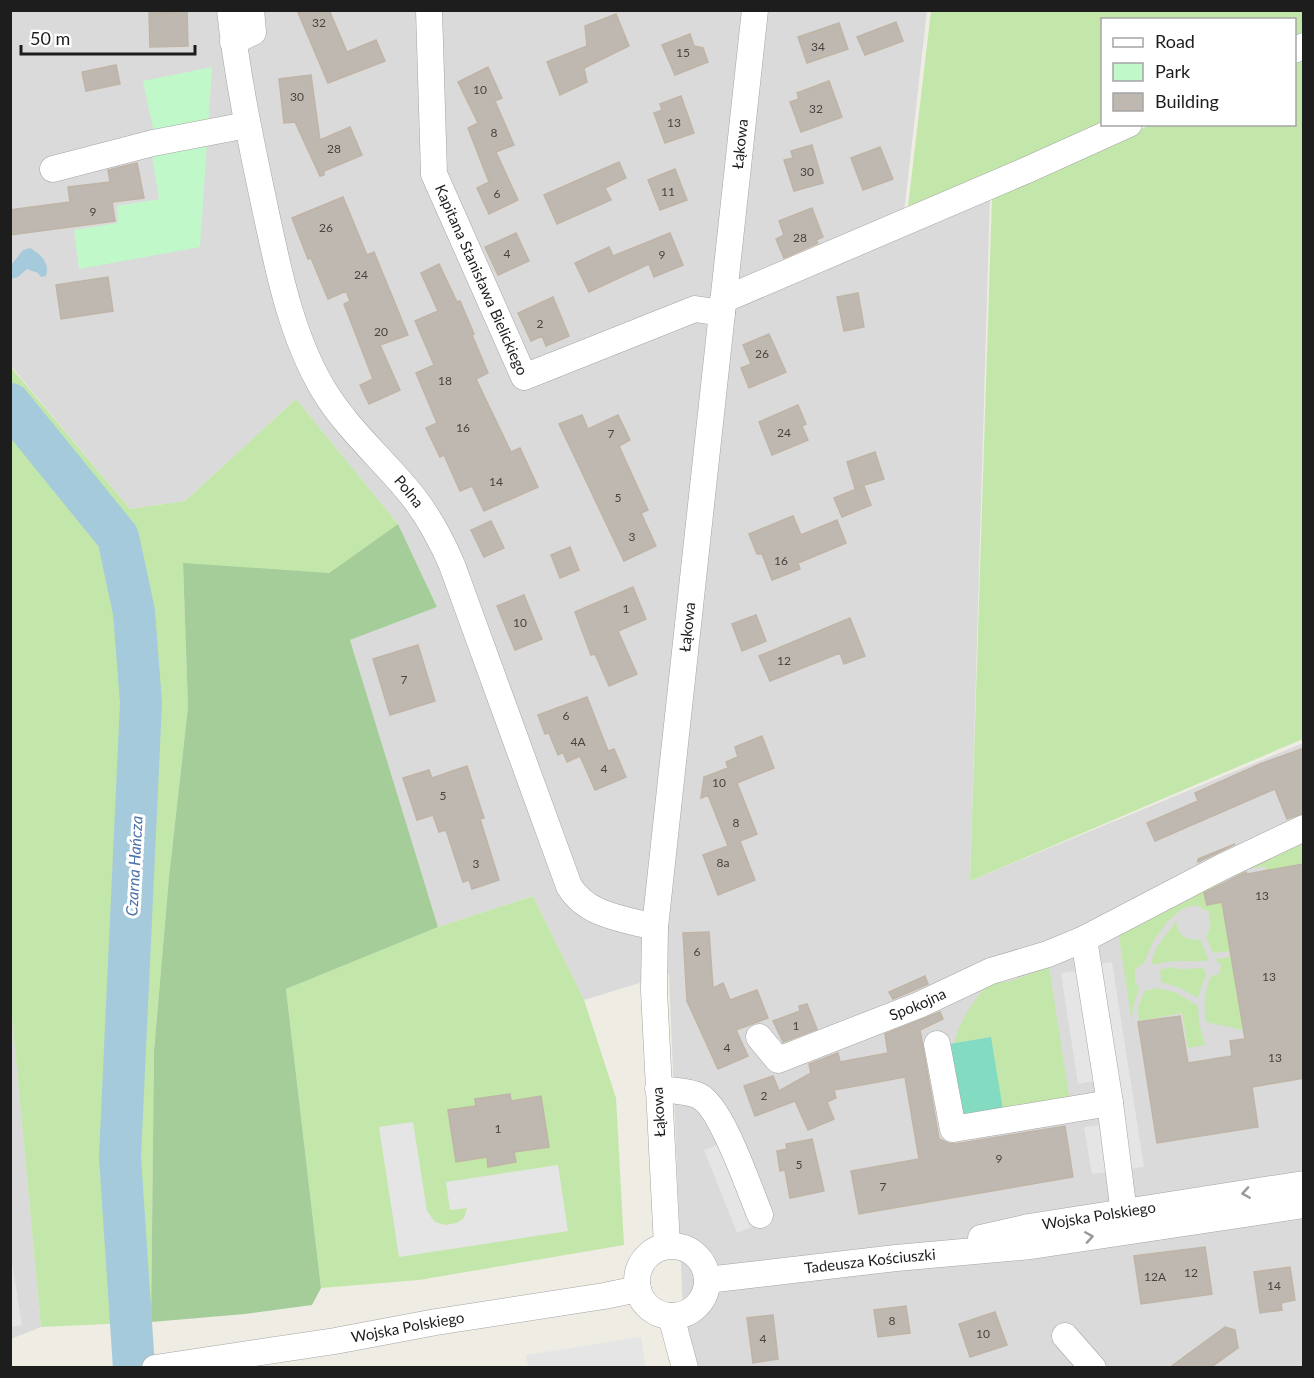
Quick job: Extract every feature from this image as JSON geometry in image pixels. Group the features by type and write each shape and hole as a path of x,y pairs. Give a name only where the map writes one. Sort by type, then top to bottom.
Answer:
{"street":[{"name":"Polna","path":"230,10 247,125 281,283 301,343 323,389 352,429 407,489 438,532 569,886 580,901 590,908 655,927"},
{"path":"233,42 253,32 251,10"},
{"name":"Kapitana Stanisława Bielickiego","path":"429,10 434,174 524,377 695,309 723,307"},
{"name":"Łąkowa","path":"667,1246 654,991 655,927 755,10"},
{"path":"53,169 153,143 247,125"},
{"path":"723,307 1124,126"},
{"name":"Spokojna","path":"759,1037 778,1060 918,1005 991,971 1048,954 1084,939 1222,867 1304,828"},
{"path":"1084,939 1110,1103 1124,1213"},
{"path":"937,1044 953,1129 1110,1103"},
{"path":"658,1089 698,1095 710,1104 720,1120 760,1215"},
{"name":"Wojska Polskiego","path":"896,1258 1018,1229 1304,1184"},
{"name":"Wojska Polskiego","path":"1031,1246 1304,1205"},
{"path":"667,1246 683,1247 693,1252 705,1269 707,1280 706,1291 701,1301 693,1309 671,1316 649,1307 638,1288 638,1274 642,1263 650,1254 667,1246"},
{"name":"Tadeusza Kościuszki","path":"707,1280 896,1258 1031,1246"},
{"name":"Wojska Polskiego","path":"167,1366 251,1361 638,1288"},
{"path":"671,1316 685,1368"},
{"path":"1065,1336 1093,1368"}],"shaded area":[{"path":"10,11 927,11 902,230 990,194 970,881 1303,743 1303,1367 695,1367 683,1314 669,974 584,1000 533,896 438,927 350,640 437,607 398,524 296,399 185,501 130,509 11,366"},
{"path":"1112,962 1144,1167 1128,1169 1096,964"},
{"path":"1078,971 1094,1081 1078,1084 1061,973"},
{"path":"10,995 41,1327 11,1339 10,1339"},
{"path":"413,1122 427,1211 435,1222 445,1225 457,1223 464,1218 467,1208 450,1210 446,1182 558,1165 568,1231 399,1257 379,1127"},
{"path":"1100,1125 1108,1172 1092,1174 1084,1127"},
{"path":"720,1144 754,1226 737,1233 704,1150"},
{"path":"11,1257 22,1325 10,1327"},
{"path":"641,1337 646,1367 528,1367 526,1355"}],"green space":[{"path":"931,11 1303,11 1303,36 1296,40 1296,18 1101,18 1101,124 907,215"},
{"path":"1303,54 1303,739 970,881 992,197 1148,126 1296,126 1296,58"},
{"path":"212,67 200,247 79,269 74,230 118,223 117,206 159,199 152,155 155,137 143,81"},
{"path":"10,366 130,509 185,501 296,399 398,524 329,573 183,564 188,707 169,877 154,1051 151,1322 41,1327 10,995"},
{"path":"398,524 437,607 350,640 438,927 286,989 321,1288 312,1305 245,1314 151,1322 154,1051 169,877 188,707 183,563 329,573"},
{"path":"1303,835 1303,864 1266,871 1265,866 1248,869"},
{"path":"1235,869 1245,874 1218,880 1226,927 1303,946 1231,959 1239,1007 1303,1028 1244,1039 1243,1030 1206,1022 1207,988 1211,976 1219,974 1221,965 1215,959 1230,957 1229,951 1213,953 1206,936 1210,924 1208,911 1195,905 1182,909 1168,921 1154,940 1144,963 1135,969 1135,982 1139,988 1133,1008 1132,1022 1118,932 1184,902 1204,883"},
{"path":"533,896 584,1000 616,1098 624,1245 419,1280 321,1288 286,989 438,927"},
{"path":"1176,921 1181,934 1187,938 1200,939 1208,959 1156,965 1151,963 1156,948"},
{"path":"1049,967 1070,1102 974,1121 991,1037 954,1043 960,1026 974,1002 991,981 1008,982"},
{"path":"1169,967 1203,968 1206,974 1198,998 1180,988 1161,982 1160,970"},
{"path":"1156,988 1175,992 1198,1006 1199,1023 1205,1045 1188,1048 1182,1013 1139,1021 1138,1008 1144,991"},
{"path":"991,1037 1003,1110 955,1119 943,1045"}],"water":[{"path":"30,248 44,259 47,267 46,276 41,277 38,273 27,269 18,277 11,279 11,263 23,250"}],"building":[{"path":"297,10 329,10 347,52 376,40 385,61 328,83"},
{"path":"187,12 188,46 150,47 149,13"},
{"path":"616,14 629,46 584,68 587,82 560,95 547,62 587,46 585,26"},
{"path":"896,22 903,41 865,55 857,37"},
{"path":"839,23 848,49 807,63 798,37"},
{"path":"690,34 694,46 703,48 708,62 675,75 662,45"},
{"path":"116,65 120,84 86,91 82,72"},
{"path":"488,67 502,98 495,101 514,145 496,152 518,200 489,214 477,188 489,182 468,128 478,123 458,82"},
{"path":"311,75 320,140 350,127 362,155 324,171 324,175 320,176 295,122 284,123 279,79"},
{"path":"829,81 842,117 801,132 790,102 799,99 797,93"},
{"path":"681,96 694,133 665,143 654,113 662,110 660,104"},
{"path":"812,145 823,183 794,191 784,160 793,158 791,151"},
{"path":"880,147 893,179 863,190 851,158"},
{"path":"619,162 626,178 605,188 611,200 557,224 544,195"},
{"path":"137,163 144,198 112,202 115,221 10,235 10,210 70,202 68,187 110,182 108,170"},
{"path":"675,169 687,200 660,210 648,180"},
{"path":"343,197 367,255 374,252 408,335 380,345 400,390 369,404 360,385 373,379 344,304 350,301 346,291 328,299 311,258 308,259 292,218"},
{"path":"812,208 823,237 816,240 818,243 784,258 776,239 784,235 779,221"},
{"path":"516,233 529,261 498,275 485,247"},
{"path":"670,233 683,265 654,277 649,264 589,292 575,263 609,247 613,256"},
{"path":"439,264 457,302 460,301 488,373 476,379 511,452 520,448 538,487 484,511 472,486 460,491 444,455 440,457 426,428 437,423 416,373 434,365 415,321 438,311 421,273"},
{"path":"108,277 113,311 61,319 56,285"},
{"path":"858,293 864,327 844,331 837,297"},
{"path":"553,297 569,336 546,346 542,336 531,341 518,313"},
{"path":"769,334 786,372 749,388 741,368 751,364 743,345"},
{"path":"798,405 806,424 802,426 808,440 772,455 759,422"},
{"path":"582,415 588,429 618,415 630,440 619,446 648,510 641,513 656,546 624,561 559,424"},
{"path":"875,452 884,479 855,488 847,462"},
{"path":"864,486 871,505 842,517 834,498"},
{"path":"793,516 801,535 837,520 846,543 798,563 800,569 772,580 762,554 757,554 749,534"},
{"path":"491,521 504,548 484,557 471,530"},
{"path":"570,547 579,570 560,578 551,555"},
{"path":"633,587 646,619 618,631 637,674 609,686 595,654 591,655 575,612"},
{"path":"524,595 542,639 515,650 497,606"},
{"path":"756,615 766,641 742,651 732,624"},
{"path":"850,618 865,656 844,664 840,653 770,681 759,656"},
{"path":"418,645 435,701 390,715 373,659"},
{"path":"587,697 608,751 614,749 626,777 595,790 580,756 567,762 563,752 558,755 549,733 545,734 538,715"},
{"path":"762,736 774,768 737,783 757,834 740,841 755,880 718,895 703,855 728,846 708,795 701,798 704,777 728,768 726,762 738,757 735,747"},
{"path":"1304,748 1304,813 1287,819 1275,789 1155,841 1147,823 1198,801 1195,793 1260,764"},
{"path":"467,766 484,818 480,819 499,880 472,889 469,880 463,882 446,830 439,832 433,815 417,820 403,778 429,770 432,778"},
{"path":"1235,844 1215,854 1198,862 1198,859"},
{"path":"1304,864 1304,1078 1252,1087 1258,1127 1157,1143 1138,1022 1180,1016 1188,1063 1232,1056 1230,1041 1245,1039 1222,902 1207,905 1204,893 1246,872 1247,874"},
{"path":"709,932 713,988 723,983 730,1000 757,990 768,1018 736,1030 748,1056 718,1069 687,1001 683,933"},
{"path":"925,976 928,984 893,999 889,992"},
{"path":"807,1004 817,1029 783,1042 773,1021 800,1011 799,1006"},
{"path":"940,1012 943,1019 920,1030 939,1139 955,1144 1065,1126 1073,1177 859,1214 851,1171 919,1159 905,1077 834,1090 836,1098 827,1102 834,1119 808,1130 795,1101 755,1116 744,1086 773,1076 779,1091 811,1073 809,1064 838,1053 840,1062 888,1053 885,1034"},
{"path":"510,1094 511,1101 541,1096 549,1147 514,1152 516,1162 488,1167 487,1157 456,1162 448,1110 476,1106 475,1099"},
{"path":"812,1139 824,1191 790,1198 785,1170 780,1171 777,1151 787,1149 786,1144"},
{"path":"1205,1247 1212,1294 1141,1304 1134,1256"},
{"path":"1290,1267 1295,1300 1281,1303 1282,1310 1260,1313 1254,1272"},
{"path":"906,1306 910,1333 878,1337 874,1310"},
{"path":"995,1312 1007,1345 970,1357 959,1324"},
{"path":"773,1315 778,1359 753,1363 747,1318"},
{"path":"1225,1327 1235,1330 1238,1348 1210,1368 1169,1368"}],"waterway":[{"name":"Czarna Hańcza","path":"10,404 118,537 134,612 141,703 120,1157 134,1368"}]}
